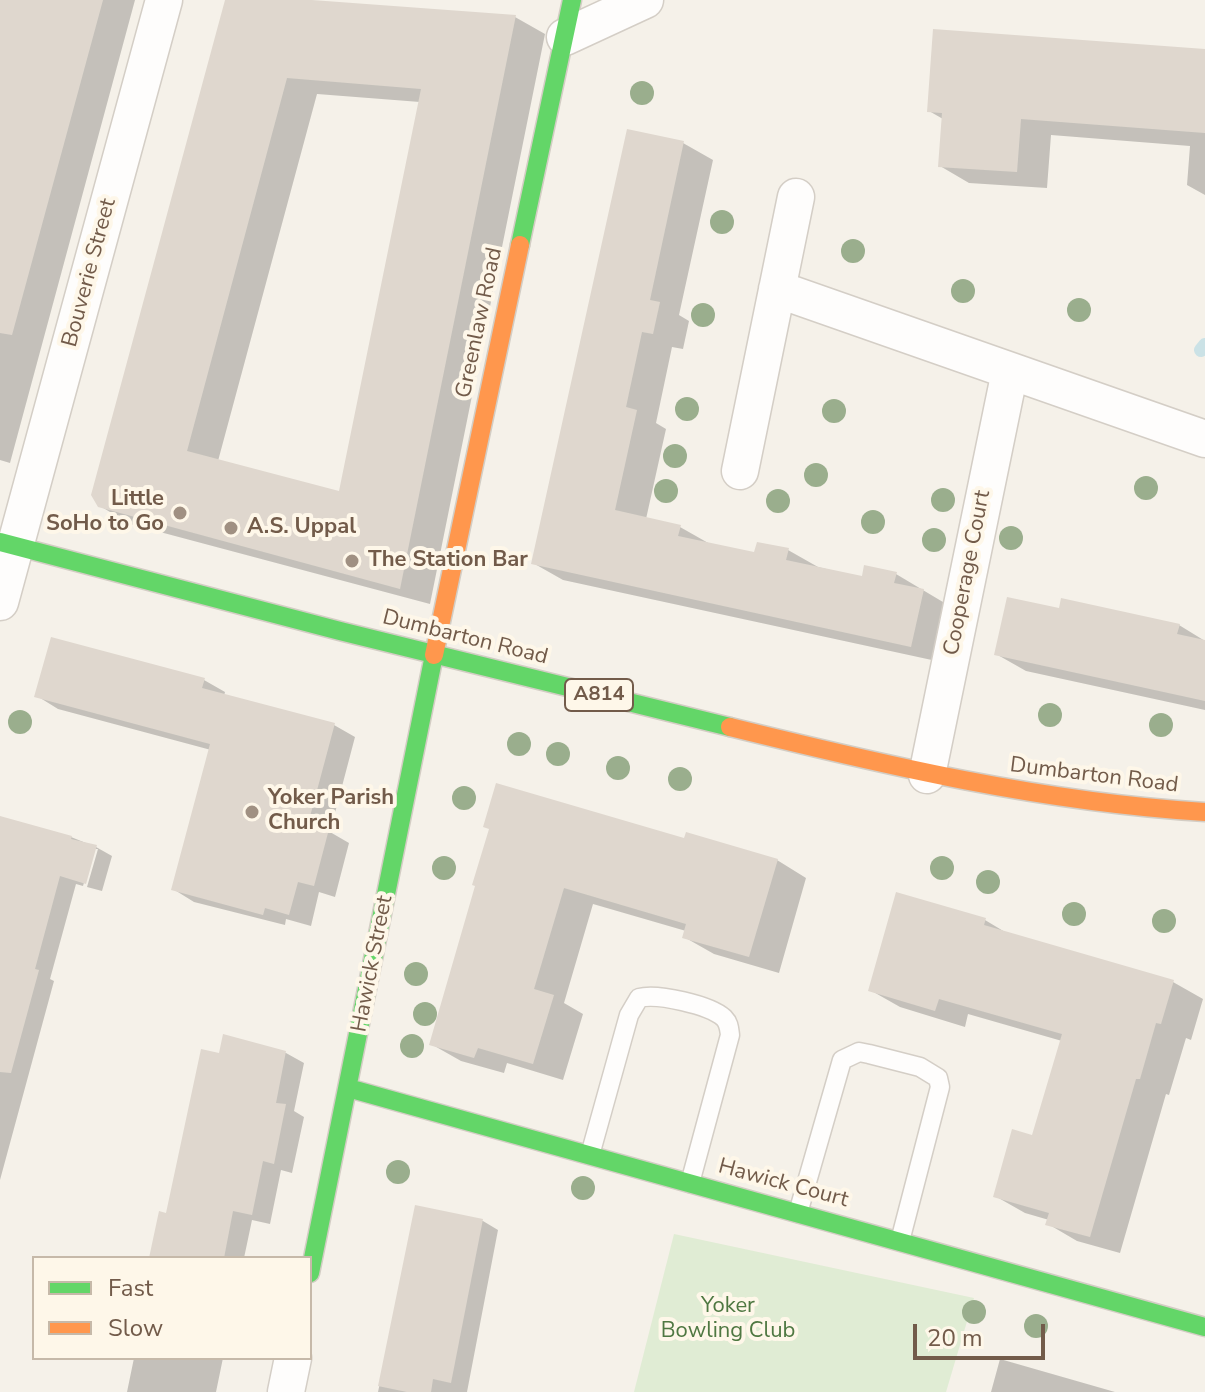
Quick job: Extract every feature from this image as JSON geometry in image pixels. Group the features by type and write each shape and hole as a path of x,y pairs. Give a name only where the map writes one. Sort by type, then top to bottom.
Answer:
{"street":[{"name":"Bouverie Street","path":"0,602 8,544 164,0"},
{"name":"Greenlaw Road","path":"434,655 572,0"},
{"path":"565,37 645,0"},
{"path":"740,471 796,197"},
{"path":"777,289 1205,439"},
{"name":"Cooperage Court","path":"927,775 1010,371"},
{"name":"Dumbarton Road","path":"8,544 434,655 927,775 1047,798 1110,806 1205,812"},
{"name":"Hawick Street","path":"312,1263 434,655"},
{"name":"Hawick Court","path":"348,1088 1205,1327"},
{"path":"286,1392 293,1360"}],"lane":[{"path":"590,1155 629,1015 639,998 659,996 699,1007 723,1017 729,1025 730,1035 690,1183"},
{"path":"798,1213 842,1060 859,1052 920,1067 938,1078 940,1087 900,1241"}],"green space":[{"name":"Yoker Bowling Club","path":"674,1234 974,1298 946,1392 634,1392"}],"building":[{"path":"0,0 103,0 12,335 0,333"},
{"path":"225,0 312,0 516,15 400,589 98,507 91,495","holes":["287,78 421,89 339,491 187,451"]},
{"path":"933,29 1205,49 1205,133 1021,119 1017,172 938,167 942,113 927,112"},
{"path":"627,129 684,141 650,300 660,302 653,334 642,332 626,407 637,410 615,510 681,525 678,536 754,552 757,542 789,548 786,560 862,576 864,565 897,572 894,583 924,589 911,647 531,564"},
{"path":"1007,597 1059,608 1061,598 1180,624 1177,634 1205,640 1205,701 994,655"},
{"name":"Yoker Parish Church","path":"51,637 205,678 202,688 335,723 308,824 329,829 314,886 298,882 289,915 265,908 263,915 171,890 210,744 34,697"},
{"path":"496,783 684,838 686,832 778,859 749,957 682,938 686,924 564,888 534,989 554,995 533,1064 478,1048 474,1058 429,1045 475,886 472,885 489,829 483,827"},
{"path":"0,816 97,845 86,884 60,876 11,1073 0,1072"},
{"path":"896,892 986,918 984,925 1174,980 1161,1024 1156,1023 1140,1079 1136,1079 1090,1237 1045,1225 1049,1213 993,1197 1012,1129 1032,1135 1062,1034 939,999 935,1011 868,991"},
{"path":"223,1034 286,1051 276,1103 286,1104 274,1164 263,1161 252,1215 233,1211 224,1256 149,1256 159,1211 166,1213 201,1049 219,1053"},
{"path":"415,1205 483,1219 451,1383 433,1379 431,1392 407,1392 378,1386"}],"waterway":[{"path":"1201,350 1205,345"}],"traffic: fast":[{"path":"520,245 572,0"},
{"path":"0,542 340,631 730,727"},
{"path":"312,1263 434,655"},
{"path":"348,1088 1205,1327"}],"traffic: slow":[{"path":"434,655 520,245"},
{"path":"730,727 907,768 1025,791 1205,812"}],"place":[{"name":"Little SoHo to Go","path":"180,513"},
{"name":"A.S. Uppal","path":"231,528"},
{"name":"The Station Bar","path":"352,561"},
{"name":"Yoker Parish Church","path":"252,812"}]}
